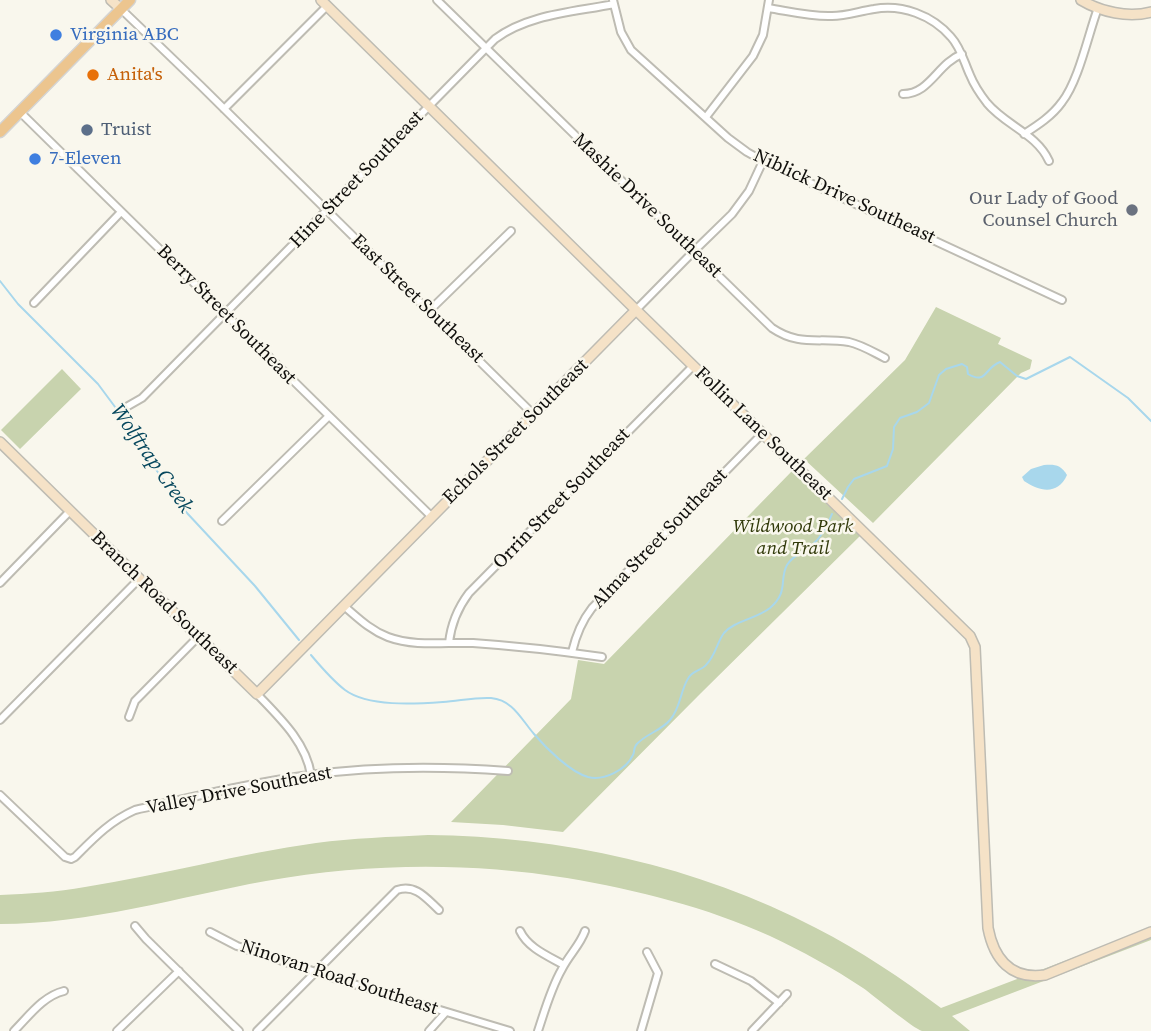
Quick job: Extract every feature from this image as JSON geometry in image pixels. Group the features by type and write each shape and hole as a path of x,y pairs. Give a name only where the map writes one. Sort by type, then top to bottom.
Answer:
{"main road":[{"path":"0,132 130,0"}],"street":[{"path":"111,0 121,9"},
{"name":"Mashie Drive Southeast","path":"437,0 763,319 782,334 799,340 851,343 885,358"},
{"path":"1081,0 1098,8 1130,15 1151,12"},
{"name":"Hine Street Southeast","path":"128,406 142,398 369,166 505,32 524,22 614,2"},
{"name":"Niblick Drive Southeast","path":"614,2 621,32 631,50 747,152 1062,300"},
{"path":"224,109 324,3"},
{"name":"Follin Lane Southeast","path":"324,3 971,636 988,928 993,949 1002,962 1021,974 1045,975 1151,932"},
{"path":"706,117 759,45 769,4 828,17 882,8 903,8 937,23 952,38 988,104 1038,145 1049,161"},
{"path":"1024,134 1048,117 1067,96 1098,8"},
{"name":"East Street Southeast","path":"121,9 533,414"},
{"path":"903,94 912,94 923,88 947,62 962,54"},
{"name":"Berry Street Southeast","path":"20,112 432,517"},
{"name":"Echols Street Southeast","path":"257,694 732,214 743,202 763,161"},
{"path":"34,303 121,212"},
{"path":"429,312 511,231"},
{"name":"Orrin Street Southeast","path":"449,643 451,626 469,593 693,366"},
{"path":"222,521 329,416"},
{"name":"Alma Street Southeast","path":"572,652 584,617 762,434"},
{"name":"Branch Road Southeast","path":"2,448 70,511 281,719 307,759 310,775"},
{"path":"0,583 70,511"},
{"path":"0,720 139,579"},
{"path":"344,606 369,627 390,638 411,642 509,646 602,657"},
{"path":"129,717 135,701 198,637"},
{"name":"Valley Drive Southeast","path":"0,795 65,858 71,859 107,826 135,810 236,787 310,775 399,768 508,771"},
{"path":"257,1031 392,894 408,885 439,910"},
{"path":"135,926 239,1031"},
{"path":"520,931 532,947 564,965"},
{"path":"538,1031 558,977 586,931"},
{"name":"Ninovan Road Southeast","path":"210,932 237,946 510,1031"},
{"path":"641,1031 658,974 647,952"},
{"path":"715,964 751,981 779,1003"},
{"path":"117,1031 178,971"},
{"path":"14,1031 43,1001 64,991"},
{"path":"752,1031 787,994"},
{"path":"429,1031 446,1012"}],"green space":[{"name":"Wildwood Park and Trail","path":"936,307 1001,338 998,344 1032,360 1030,369 1021,373 873,523 804,459 905,360"},
{"path":"62,369 81,389 20,449 1,430"},
{"name":"Wildwood Park and Trail","path":"792,471 860,536 563,832 451,822 571,699 578,660 604,664"},
{"path":"428,835 528,841 578,849 627,859 724,887 771,906 833,937 880,965 941,1008 1151,928 1151,940 952,1016 970,1031 922,1031 840,974 794,948 746,926 645,894 530,873 455,867 341,871 266,881 101,915 0,924 0,895 74,889 316,843"}],"water":[{"path":"1044,465 1057,466 1067,475 1054,489 1036,488 1022,477 1031,469"}],"waterway":[{"name":"Wolftrap Creek","path":"0,281 18,304 98,384 147,450 147,457 187,513 255,586 299,640"},
{"name":"Wolftrap Creek","path":"842,499 854,479 887,466 893,449 894,427 900,418 917,412 929,403 939,375 946,369 962,364 967,367 968,374 979,378 1000,362 1017,376 1026,379 1070,357 1128,398 1151,421"},
{"name":"Wolftrap Creek","path":"311,655 345,690 366,699 406,704 479,698 505,702 545,746 574,770 588,777 607,776 620,770 630,760 640,741 670,720 689,677 709,661 724,633 764,612 776,602 782,591 787,565 818,539 832,514"}],"place":[{"name":"Virginia ABC","path":"56,35"},
{"name":"Anita's","path":"93,75"},
{"name":"Truist","path":"87,130"},
{"name":"7-Eleven","path":"35,159"},
{"name":"Our Lady of Good Counsel Church","path":"1132,210"}]}
